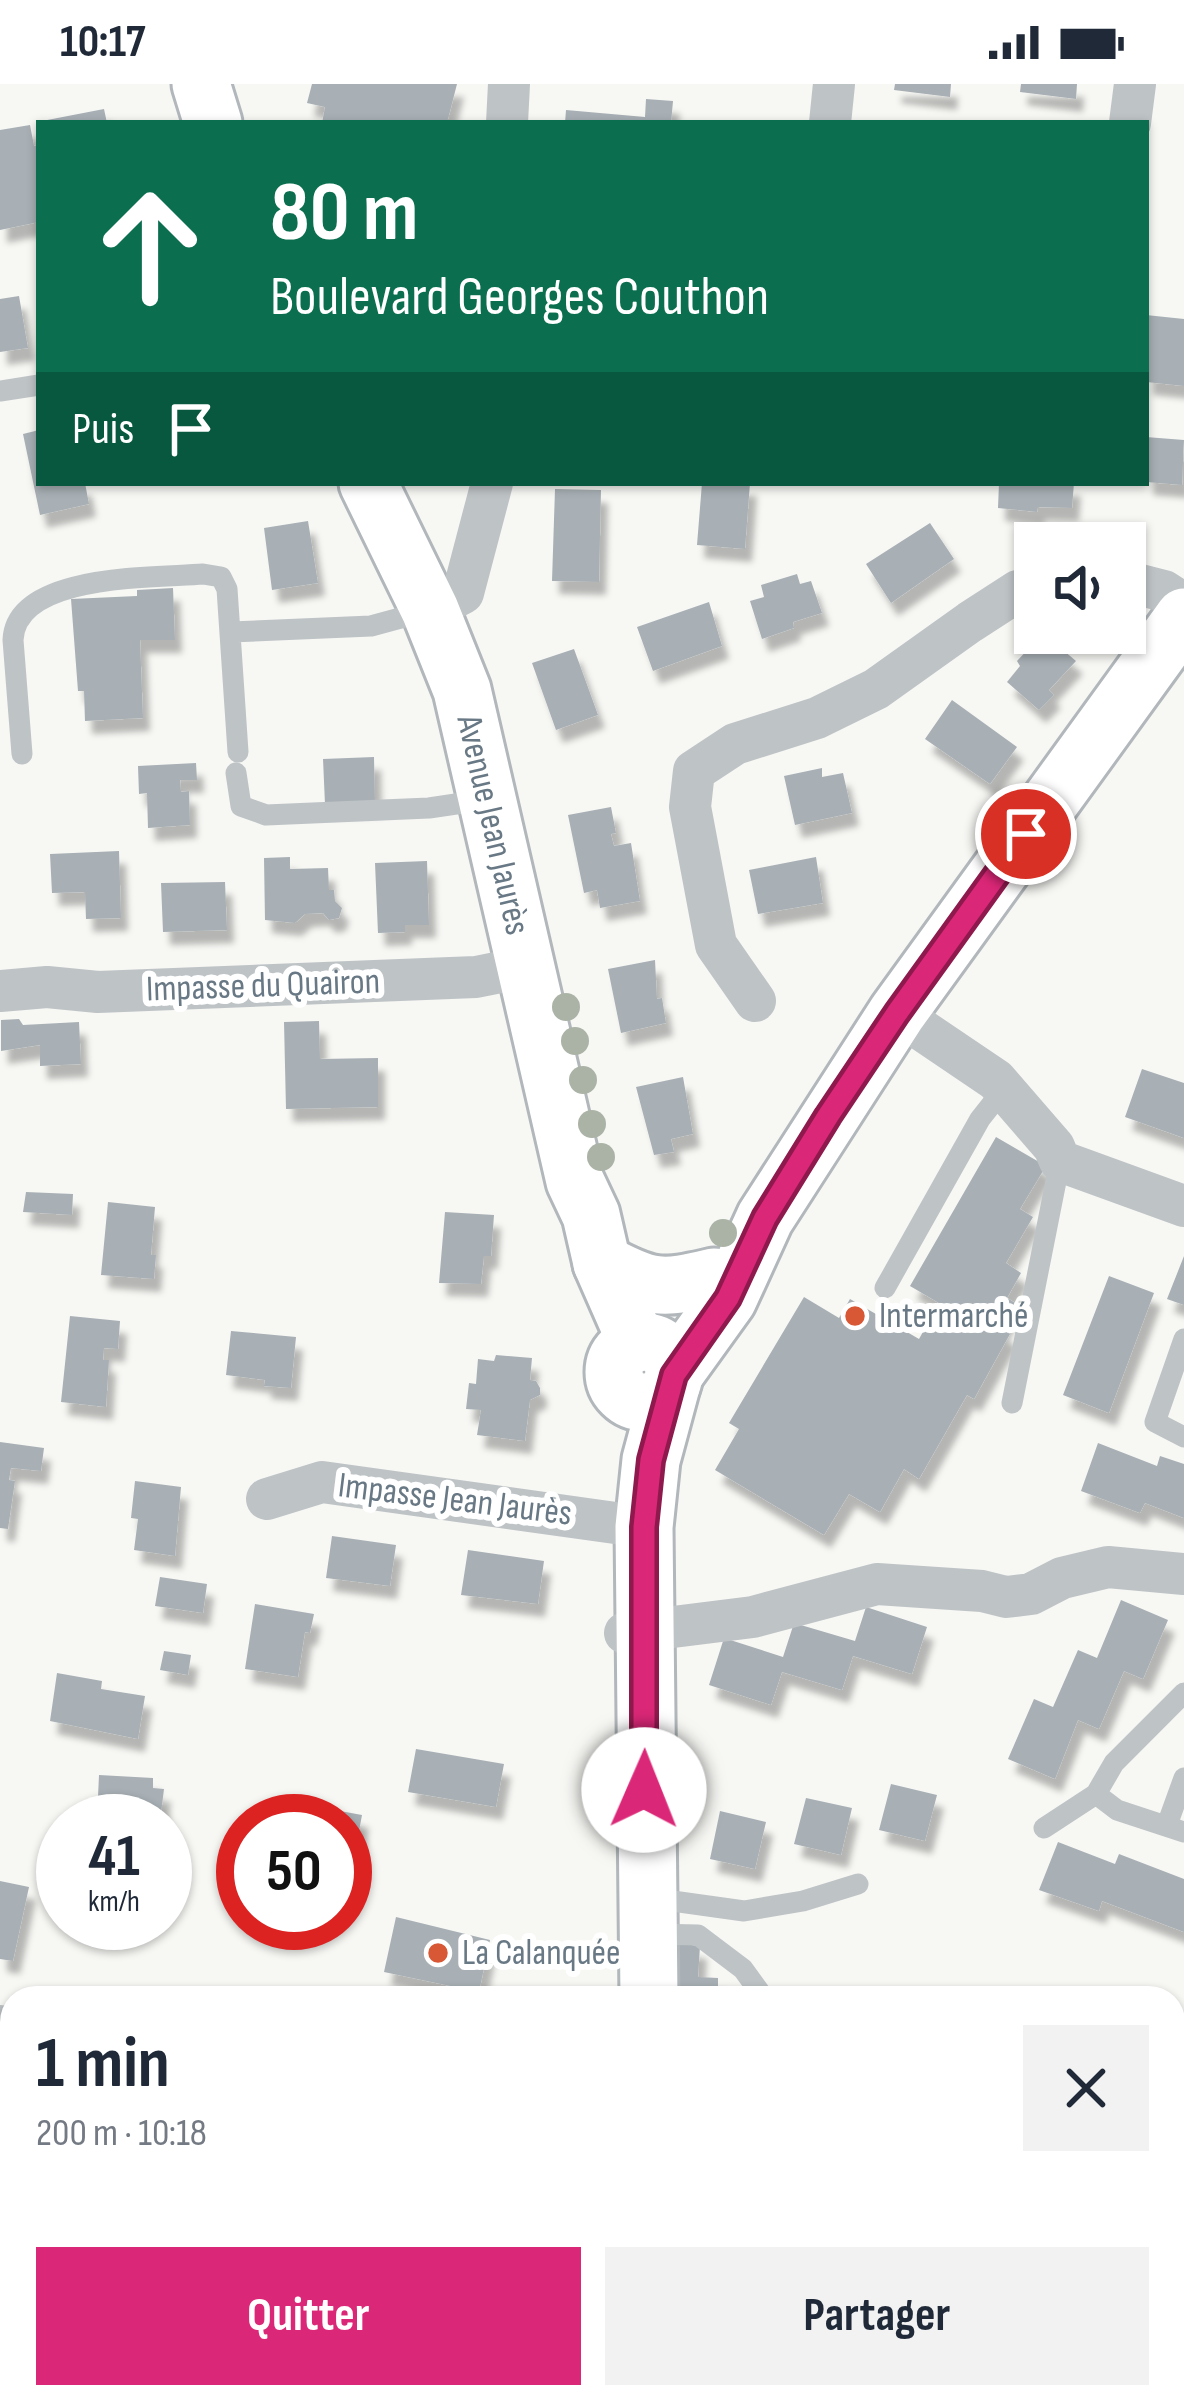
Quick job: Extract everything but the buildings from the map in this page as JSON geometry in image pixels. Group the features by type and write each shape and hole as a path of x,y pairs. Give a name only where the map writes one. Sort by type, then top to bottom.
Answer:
{"main road":[{"path":"201,84 212,120"},
{"name":"Avenue Jean Jaurès","path":"369,486 430,610 462,690 574,1181 582,1272 597,1317 646,1366"},
{"path":"646,1366 765,1218 897,1013 1184,616"},
{"name":"Avenue Jean Jaurès","path":"574,1181 591,1215 602,1263 646,1366 621,1472 633,1525 644,1790 639,1909 648,1986"},
{"path":"646,1366 728,1298 765,1218"},
{"path":"602,1263 643,1285 678,1286 715,1277"},
{"name":"Avenue Jean Jaurès","path":"622,1986 639,1909"}],"street":[{"path":"507,120 508,84"},
{"path":"830,120 834,84"},
{"path":"1130,120 1135,84"},
{"path":"430,610 463,592 491,486"},
{"path":"1146,587 1184,604"},
{"path":"755,1001 716,944 690,808 694,771 735,744 817,718 876,689 1014,594"},
{"name":"Impasse du Quairon","path":"0,991 47,987 98,992 452,978 526,967"},
{"path":"897,1013 983,1070 1054,1147 1060,1161 1184,1206"},
{"name":"Impasse Jean Jaurès","path":"267,1499 322,1482 633,1525"},
{"path":"636,1632 754,1617 877,1584 1006,1597 1031,1594 1062,1578 1108,1568 1184,1574"}],"lane":[{"path":"0,391 36,385"},
{"path":"22,754 14,624 52,593 71,585 203,574 221,577 227,589 241,806 266,815 429,808 489,800"},
{"path":"231,632 371,626 430,610"},
{"path":"885,1288 980,1119 1003,1090"},
{"path":"1012,1403 1060,1161"},
{"path":"1184,1339 1155,1422 1184,1437"},
{"path":"1044,1828 1096,1795 1114,1763 1184,1693"},
{"path":"1096,1795 1117,1810 1175,1829 1184,1778"},
{"path":"639,1909 744,1911 803,1901 858,1884"},
{"path":"639,1909 698,1935 743,1969 755,1986"}],"place":[{"name":"Intermarché","path":"855,1316"},
{"name":"La Calanquée","path":"438,1953"}],"route":[{"path":"644,1790 644,1527 651,1460 674,1375 728,1298 765,1218 828,1116 1026,834"}]}
